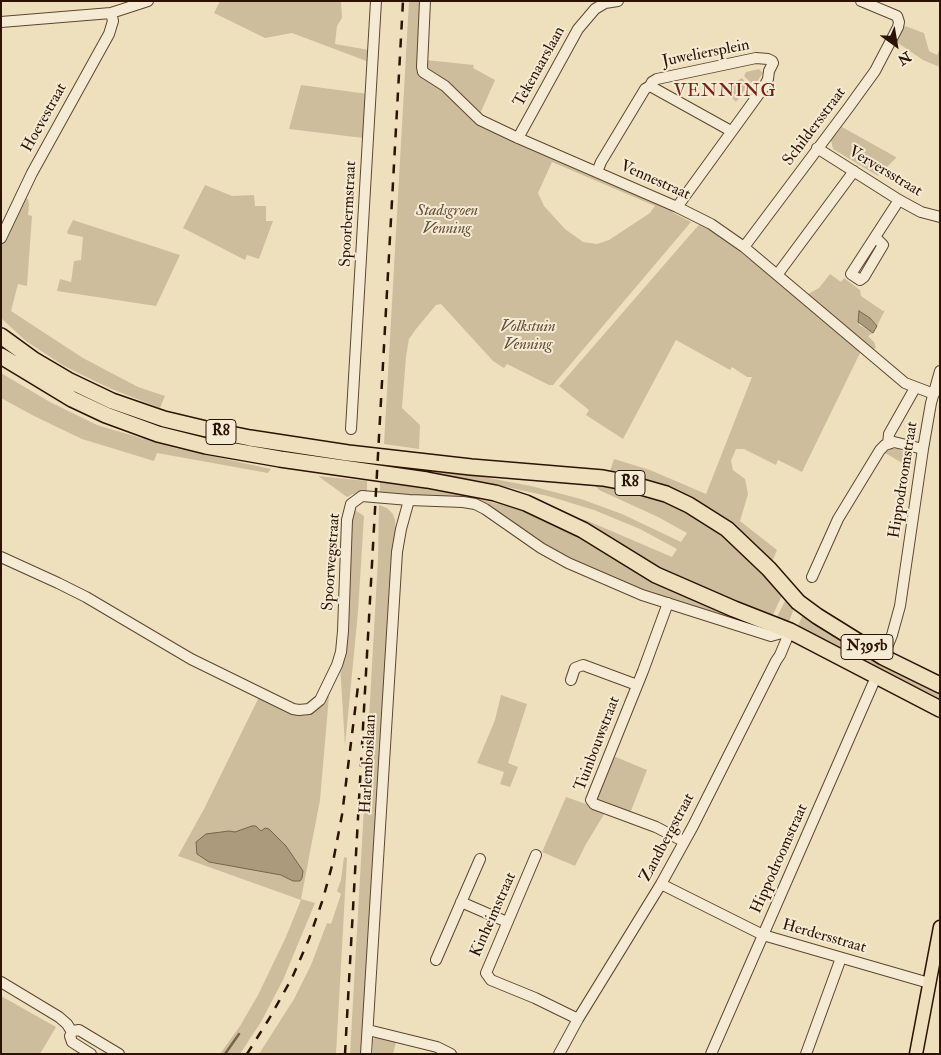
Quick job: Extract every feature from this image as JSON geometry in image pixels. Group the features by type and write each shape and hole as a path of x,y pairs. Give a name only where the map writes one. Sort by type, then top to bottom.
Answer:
{"highway":[{"name":"R8","path":"1,336 34,360 112,402 206,429 250,438 348,453 471,467 603,478 638,485 666,494 689,505 727,530 769,569 798,602"},
{"name":"R8","path":"1,356 72,399 106,415 158,434 206,446 280,459 427,480 495,493 511,498 552,514 583,530 656,575 790,631"},
{"name":"N395b","path":"798,602 817,616 884,657 940,685"},
{"path":"790,631 940,709"}],"main road":[{"path":"916,1054 940,928"}],"street":[{"path":"1,22 111,13 148,1"},
{"name":"Spoorbermstraat","path":"351,429 376,1"},
{"name":"Vennestraat","path":"425,1 423,72 445,86 480,120 677,207 711,224 744,247 898,376 916,388"},
{"name":"Tekenaarslaan","path":"518,138 578,29 595,9 605,3 618,1"},
{"name":"Schildersstraat","path":"744,247 875,71 898,28 899,19 890,12 861,1"},
{"name":"Hoevestraat","path":"1,238 32,174 109,34 113,21 111,13"},
{"name":"Juweliersplein","path":"756,58 768,59 774,63 769,71 768,79 732,131 650,86 652,82 658,79 756,58"},
{"path":"597,172 601,162 645,89 650,86"},
{"path":"677,207 732,131"},
{"name":"Verversstraat","path":"817,148 899,200 921,212 940,217"},
{"path":"777,275 854,171"},
{"path":"875,237 899,200"},
{"name":"Hippodroomstraat","path":"884,657 900,606 923,448 940,371"},
{"path":"888,444 888,434 916,388 934,394"},
{"path":"812,577 829,535 848,500 880,450 888,444 900,443 923,448"},
{"name":"Spoorwegstraat","path":"1,557 86,597 191,659 293,709 304,710 313,707 320,700 337,665 341,652 348,520 351,504 362,496 474,504 485,509 541,548 568,563 642,595 771,636 790,631"},
{"name":"Harlemboislaan","path":"366,1054 398,552 401,529 409,500"},
{"name":"Tuinbouwstraat","path":"668,603 591,801 601,807 656,827 684,841"},
{"name":"Zandbergstraat","path":"559,1054 578,1019 661,884 693,826 780,655 790,631"},
{"path":"571,680 575,668 582,665 637,685"},
{"name":"Hippodroomstraat","path":"712,1054 876,676"},
{"name":"Kinheimstraat","path":"536,855 487,968 487,977 578,1019"},
{"path":"436,960 480,859"},
{"name":"Herdersstraat","path":"661,884 763,935 929,983"},
{"path":"461,902 507,922"},
{"path":"806,1054 841,958"},
{"path":"1,982 59,1016 72,1032 70,1036 72,1042 91,1054"},
{"path":"72,1032 79,1030 119,1054"},
{"path":"368,1030 437,1047 451,1054"}],"green space":[{"path":"220,1 341,1 342,18 337,26 335,44 369,50 369,62 292,33 265,38 214,13"},
{"path":"409,1 422,1 418,70 447,91 482,126 673,210 672,212 691,222 553,385 549,385 507,364 504,368 493,361 441,304 436,305 409,339 406,357 402,408 420,425 419,449 384,444","holes":["552,162 655,206 650,213 609,240 597,244 583,242 565,229 544,206 538,193"]},
{"path":"905,26 924,33 929,51 937,55 940,49 940,67 923,60 895,41"},
{"path":"426,60 474,65 473,68 495,80 480,114 441,77 427,69"},
{"path":"759,69 763,73 754,86 744,76 746,72"},
{"path":"742,78 748,85 736,102 724,89"},
{"path":"301,85 368,94 363,138 289,129"},
{"path":"842,127 896,158 878,176 833,149 831,140"},
{"path":"205,185 232,196 254,195 255,206 266,206 266,221 273,221 259,259 247,255 245,260 183,228"},
{"path":"25,198 28,199 28,215 32,216 27,286 18,284 11,311 83,358 138,387 165,396 160,408 109,388 64,366 26,341 1,318 1,245"},
{"path":"73,220 180,255 156,306 57,291 60,279 71,282 74,261 81,260 83,237 68,234 67,232"},
{"path":"702,222 861,351 802,472 778,460 776,465 744,449 736,449 731,461 733,470 745,479 748,494 740,521 777,550 772,562 737,530 709,508 659,485 610,471 614,459 650,470 706,494 752,377 747,377 732,367 730,370 676,340 623,439 586,415 589,410 559,386"},
{"path":"830,274 841,282 844,278 860,290 861,296 883,311 885,310 877,326 870,318 859,312 859,325 873,333 868,336 874,342 876,348 872,350 808,294 819,288"},
{"path":"1,373 50,402 97,425 175,448 271,469 268,473 157,453 154,461 82,439 1,398"},
{"path":"891,449 898,449 904,452 909,458 910,466 885,453"},
{"path":"381,463 478,476 531,486 581,499 622,514 681,542 687,533 658,517 599,490 593,483 663,500 694,516 725,538 747,556 783,593 772,617 654,568 579,521 582,519 588,521 672,557 677,549 640,529 594,510 548,496 497,485 381,469"},
{"path":"318,476 367,481 367,493 353,494 347,497"},
{"path":"380,482 470,496 471,498 518,509 580,538 652,581 756,626 760,624 766,631 635,588 564,557 487,505 380,493"},
{"path":"379,505 387,508 393,514 396,540 362,1054 350,1054 378,559"},
{"path":"355,510 364,516 358,612 345,746 340,664 352,516"},
{"path":"787,597 795,606 788,624 776,619"},
{"path":"804,612 940,691 940,701 883,672 831,642 818,640 797,628"},
{"path":"327,694 329,696 320,800 301,899 315,903 283,980 261,1022 240,1054 220,1054 240,1026 258,995 285,939 301,900 178,856 204,809 259,697 294,715 308,715 316,710"},
{"path":"501,695 527,704 508,763 518,767 510,787 500,784 504,772 477,763 495,720"},
{"path":"611,755 647,770 629,816 594,801"},
{"path":"566,797 606,811 575,866 542,852"},
{"path":"344,857 347,858 336,1054 259,1054 294,999 311,965 327,923 331,924 341,894 337,891 341,880"},
{"path":"1,996 56,1027 40,1054 1,1054"},
{"path":"376,1037 396,1042 393,1054 373,1054 373,1039"}],"shaded area":[{"path":"859,311 870,318 877,326 873,333 858,322"},
{"path":"256,826 261,831 265,828 269,829 286,846 303,871 300,881 293,881 281,875 209,862 197,854 196,842 206,834 235,832"}],"waterway":[{"path":"225,1054 239,1034"}],"railway":[{"path":"345,1054 403,1"},
{"path":"247,1054 292,978 309,939 323,899 333,862 342,815 359,678"}],"district":[{"name":"VENNING","path":"725,92"}],"park label":[{"name":"Stadsgroen Venning","path":"447,221"},
{"name":"Volkstuin Venning","path":"528,337"}]}
